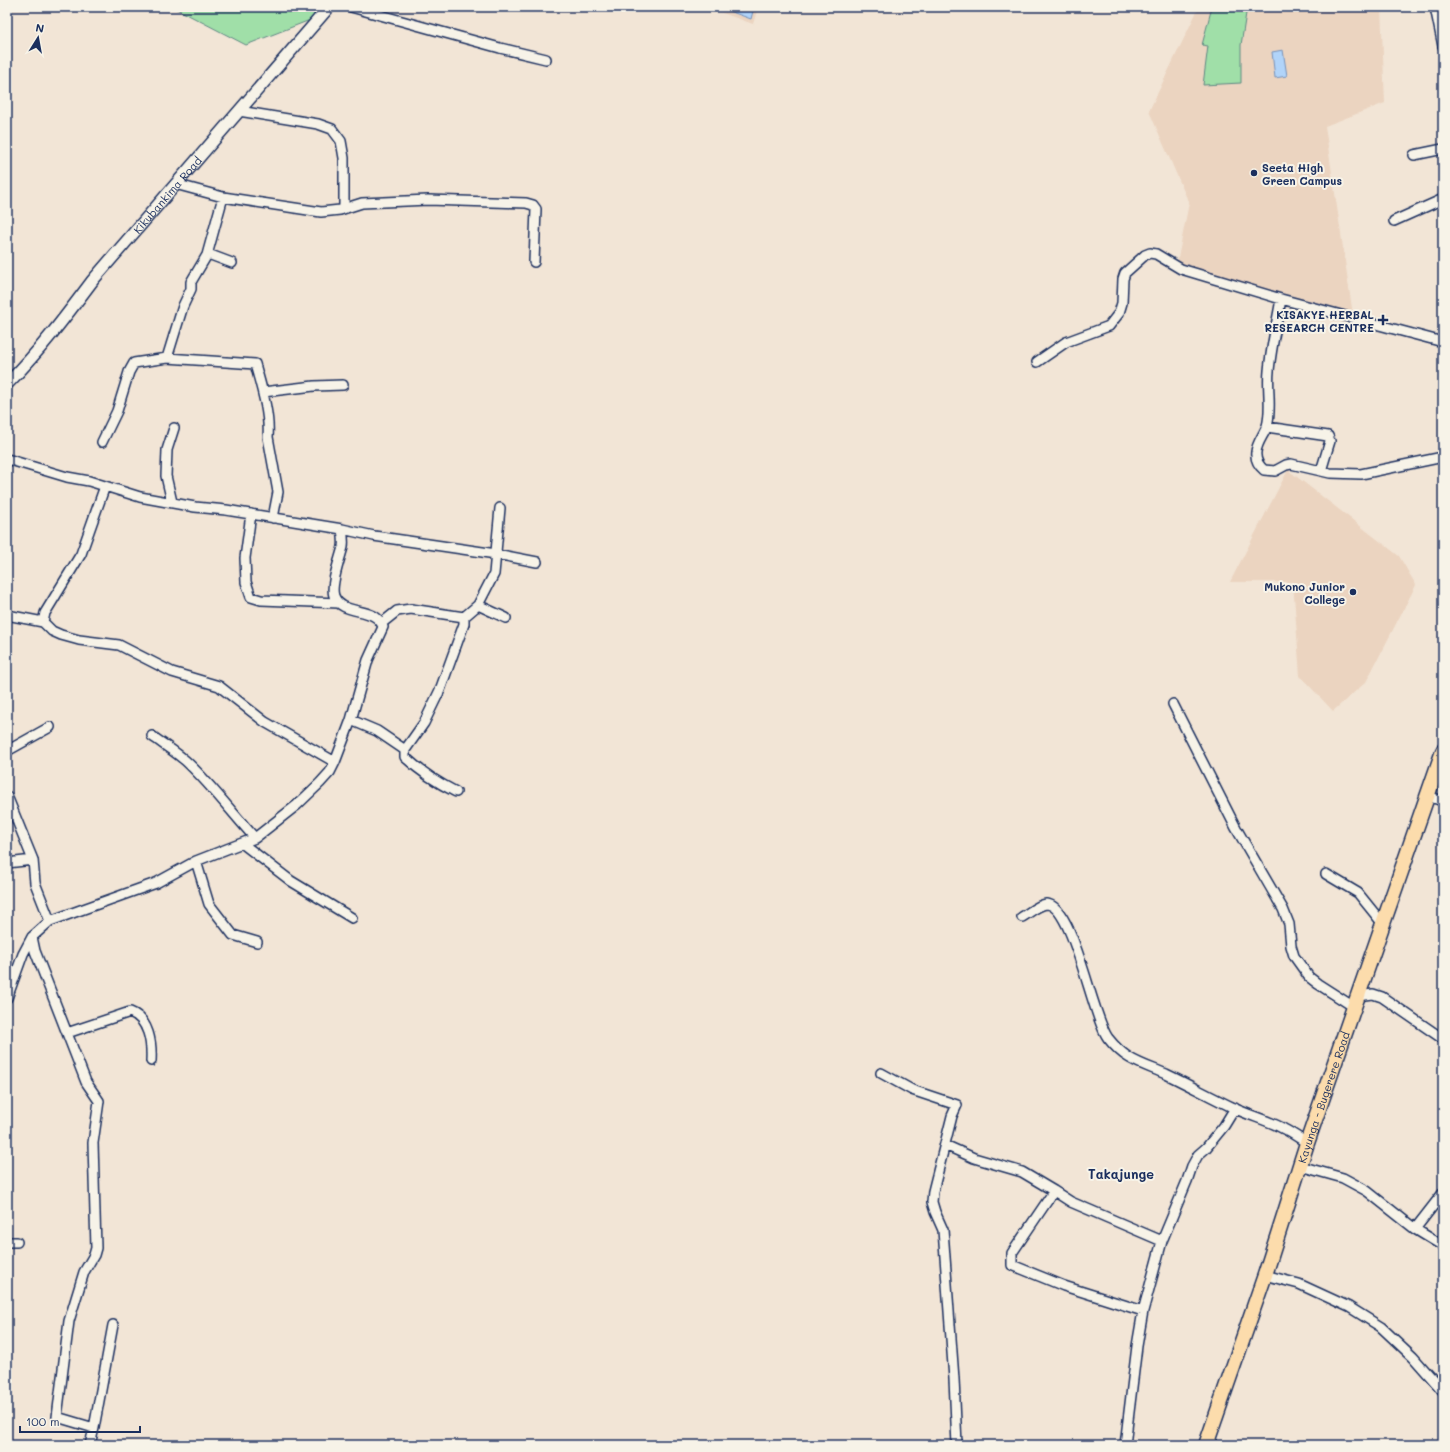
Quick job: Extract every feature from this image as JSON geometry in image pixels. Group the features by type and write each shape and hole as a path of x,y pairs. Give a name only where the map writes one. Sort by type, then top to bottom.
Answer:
{"main road":[{"name":"Kayunga - Bugerere Road","path":"1206,1445 1265,1275 1307,1143 1443,751"}],"street":[{"name":"Kikubankima Road","path":"7,384 62,321 93,280 329,7"},
{"path":"351,7 500,48 546,59"},
{"path":"1435,7 1443,46"},
{"path":"239,111 318,124 332,129 341,141 344,158 344,208"},
{"path":"1414,155 1443,149"},
{"path":"175,184 223,197 322,212 362,203 428,200 526,203 533,205 536,209 534,262"},
{"path":"167,358 183,306 191,289 191,282 208,254 223,197"},
{"path":"1394,221 1443,199"},
{"path":"1037,362 1066,342 1109,326 1119,313 1122,303 1123,279 1125,273 1145,255 1150,253 1156,254 1181,269 1281,299 1443,342"},
{"path":"208,254 232,263"},
{"path":"1281,299 1271,350 1267,427 1256,451 1256,461 1264,470 1275,471 1291,464 1321,471 1343,474 1361,474 1443,457"},
{"path":"102,442 117,411 129,372 134,363 167,358 255,364 263,392 269,430 268,437 278,492 273,518"},
{"path":"263,392 314,386 343,385"},
{"path":"1267,427 1328,436 1330,441 1321,471"},
{"path":"172,502 166,476 167,450 174,428"},
{"path":"7,459 67,477 89,481 140,497 342,529 374,536 496,554 536,562"},
{"path":"43,622 45,613 81,554 105,486"},
{"path":"382,623 397,611 411,609 464,617 478,605 494,574 500,508"},
{"path":"251,514 245,558 246,582 251,597 262,600 338,603 349,609 368,613 382,623"},
{"path":"338,603 334,595 334,587 343,546 342,529"},
{"path":"478,605 506,618"},
{"path":"7,615 43,622 52,631 79,640 119,645 172,672 219,686 265,722 335,762"},
{"path":"456,792 444,786 411,763 405,757 405,750 424,723 440,690 464,624 464,617"},
{"path":"7,998 23,954 32,938 50,921 156,883 196,861 243,844 255,838 297,805 320,783 330,772 335,762 351,720 368,660 383,627 382,623"},
{"path":"1173,704 1236,828 1283,909 1289,924 1291,946 1294,956 1309,977 1326,989 1356,1001 1373,994 1382,997 1443,1040"},
{"path":"351,720 377,731 405,750"},
{"path":"7,751 50,727"},
{"path":"152,736 188,763 212,788 255,838"},
{"path":"7,796 33,860 35,883 50,921"},
{"path":"1427,796 1443,801"},
{"path":"243,844 291,881 352,918"},
{"path":"7,863 33,860"},
{"path":"196,861 209,904 233,935 257,942"},
{"path":"1326,874 1358,893 1382,924"},
{"path":"1022,917 1040,906 1047,904 1053,906 1063,917 1079,955 1100,1023 1107,1037 1121,1052 1133,1060 1235,1108 1284,1129 1307,1143"},
{"path":"32,938 35,951 86,1082 100,1101 93,1143 96,1248 94,1255 84,1272 69,1321 57,1418 94,1428"},
{"path":"67,1033 130,1012 137,1015 147,1028 152,1048 151,1061"},
{"path":"881,1073 912,1090 957,1105 944,1145 933,1191 932,1202 937,1220 943,1230 957,1445"},
{"path":"1125,1445 1137,1346 1143,1311 1162,1241 1192,1166 1198,1155 1206,1148 1224,1126 1235,1108"},
{"path":"944,1145 964,1154 1022,1172 1081,1207 1162,1241"},
{"path":"1300,1166 1343,1178 1353,1183 1367,1191 1415,1229 1443,1246"},
{"path":"1054,1191 1012,1253 1012,1265 1064,1286 1143,1311"},
{"path":"1415,1229 1443,1193"},
{"path":"7,1242 18,1242"},
{"path":"1265,1275 1299,1284 1311,1289 1349,1307 1381,1327 1413,1356 1443,1391"},
{"path":"90,1445 113,1326"}],"shaded area":[{"path":"706,7 758,7 753,24"},
{"name":"Seeta High Green Campus","path":"1199,7 1289,7 1315,12 1317,7 1381,7 1385,103 1325,126 1353,315 1280,295 1177,263 1189,203 1149,111"},
{"name":"Mukono Junior College","path":"1288,470 1399,556 1416,585 1366,682 1333,711 1300,676 1293,582 1230,582"}],"green space":[{"path":"173,7 320,7 310,20 246,45"},
{"path":"1212,7 1247,7 1241,45 1241,83 1203,85 1208,46 1202,45"}],"water":[{"path":"730,7 754,7 751,19 729,11"},
{"path":"1283,50 1287,76 1275,78 1272,52"}],"place":[{"name":"Seeta High Green Campus","path":"1254,173"},
{"name":"KISAKYE HERBAL RESEARCH CENTRE","path":"1383,320"},
{"name":"Mukono Junior College","path":"1353,592"}],"district":[{"name":"Takajunge","path":"1121,1173"}]}
